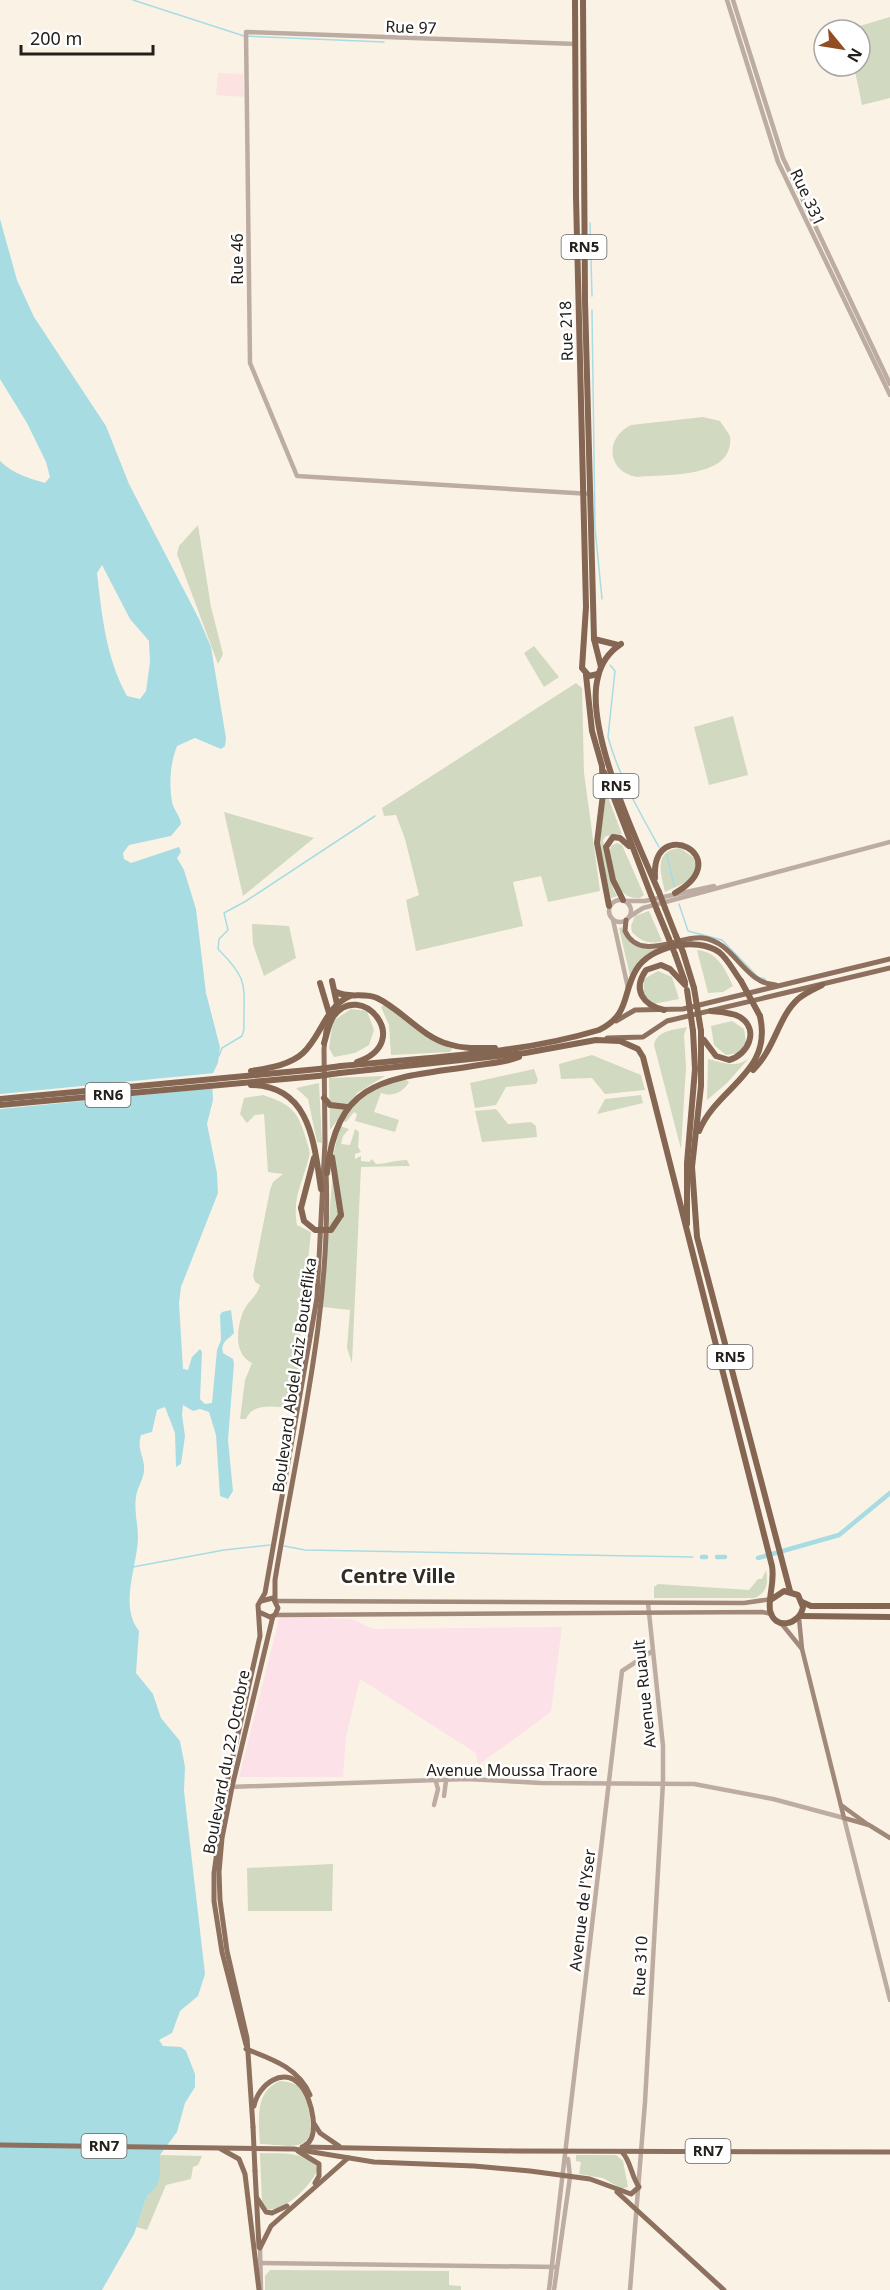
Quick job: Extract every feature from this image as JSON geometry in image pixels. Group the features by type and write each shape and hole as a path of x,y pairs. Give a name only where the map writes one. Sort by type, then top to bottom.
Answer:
{"highway":[{"name":"Rue 218","path":"575,0 576,197 584,494 584,661"},
{"name":"Rue 218","path":"583,0 585,301 591,494"},
{"name":"RN5","path":"591,494 594,639 599,667 596,711 610,767 683,952 693,1031 695,1088 685,1197 688,1234 772,1566 772,1599"},
{"path":"586,675 599,667 619,645 594,639"},
{"path":"584,661 592,657 599,667"},
{"name":"RN5","path":"584,661 582,671 586,675 592,731 602,766 632,850 689,988 702,1034 701,1086 692,1167 697,1237 790,1591"},
{"path":"602,766 603,794 597,843 609,906"},
{"path":"625,900 613,880 607,843 614,837 620,838 632,850"},
{"path":"655,885 658,854 671,845 685,845 697,855 698,873 692,883 675,893"},
{"path":"608,1026 622,1010 635,971 646,957 661,950 691,944 705,945 719,952 741,981 760,1016 763,1030 760,1053 740,1079 708,1112 695,1139"},
{"path":"664,1010 648,1005 640,996 639,982 646,970 661,965 670,969 689,988"},
{"path":"332,981 337,1004"},
{"path":"320,983 329,1013"},
{"path":"740,1079 755,1069 766,1055 783,1019 796,1001 822,985"},
{"path":"336,992 378,999 434,1038 449,1045 516,1048"},
{"path":"225,1081 298,1058 310,1044 329,1013 337,1004 351,996"},
{"path":"324,1044 330,1022 342,1008 360,1005 378,1016 383,1032 378,1048 364,1059 341,1069"},
{"path":"702,1034 716,1056 729,1060 745,1053 750,1043 749,1027 744,1020 729,1013 711,1011"},
{"name":"RN6","path":"0,1099 319,1072 516,1048 586,1034 608,1026"},
{"path":"596,1040 620,1041 638,1049 643,1057 688,1234"},
{"name":"RN6","path":"341,1069 525,1053 596,1040"},
{"path":"327,1173 332,1135 346,1107 369,1089 397,1079 516,1058 525,1053"},
{"name":"RN6","path":"0,1105 216,1081"},
{"path":"225,1081 256,1085 284,1094 306,1117 315,1151 321,1189"},
{"path":"315,1151 312,1172 301,1208 309,1227 323,1232 331,1230 341,1215 331,1161 334,1145 345,1114 369,1089"},
{"path":"324,1098 330,1105 346,1107"},
{"path":"890,1606 811,1606 802,1602 798,1595 790,1591 780,1592 772,1599 772,1614 780,1622 789,1623 800,1617 890,1617"},
{"path":"800,1617 802,1602"}],"main road":[{"path":"628,919 625,931 637,944 653,946 704,938 728,949 763,983 787,985"},
{"path":"608,1026 628,1012 682,1009 890,959"},
{"path":"596,1040 617,1037 637,1039 651,1034 667,1021 890,968"},
{"path":"325,1151 324,1044 329,1013"},
{"name":"Boulevard Abdel Aziz Bouteflika","path":"276,1601 280,1553 323,1296 327,1173 325,1151"},
{"name":"Boulevard Abdel Aziz Bouteflika","path":"260,1602 265,1593 317,1298 321,1189 325,1151"},
{"path":"229,1787 260,1636 260,1602 265,1598 276,1601 648,1603 744,1603 772,1599"},
{"path":"274,1616 278,1608 276,1601"},
{"path":"259,1611 263,1616 648,1611 772,1614"},
{"name":"Boulevard du 22 Octobre","path":"253,2127 247,2038 227,1951 220,1900 222,1838 229,1787 274,1616"},
{"path":"800,1617 802,1649 844,1818 870,1825"},
{"path":"780,1622 802,1649"},
{"path":"840,1805 890,1838"},
{"path":"246,2047 290,2068 300,2076 310,2095 317,2130 340,2147"},
{"path":"260,2248 253,2127 256,2098 264,2085 276,2078 293,2080 306,2095 314,2130 309,2144 302,2147"},
{"name":"RN7","path":"0,2145 294,2149 340,2147 622,2152 890,2152"},
{"path":"210,2147 233,2154 242,2164 260,2290"},
{"path":"257,2198 266,2212 278,2212 317,2181 319,2164 294,2149"},
{"path":"294,2149 384,2163 496,2167 567,2176 590,2180 631,2194 639,2187 632,2178 627,2157 622,2152"},
{"path":"384,2149 384,2163"},
{"path":"260,2248 271,2226 348,2158"},
{"path":"612,2189 636,2207 724,2290"}],"street":[{"name":"Rue 331","path":"727,0 778,162 890,395"},
{"name":"Rue 331","path":"733,0 783,158 890,384"},
{"name":"Rue 97","path":"246,32 576,44"},
{"name":"Rue 46","path":"246,32 250,363 297,476 584,494"},
{"path":"584,494 591,494"},
{"path":"613,920 628,919 638,910 722,885 890,842"},
{"path":"628,995 627,976 613,920 609,914 609,906 615,900 638,902 722,885"},
{"path":"625,900 631,910 628,919"},
{"name":"Avenue Ruault","path":"648,1603 651,1652 663,1746 663,1782"},
{"name":"Avenue de l'Yser","path":"554,2267 567,2176 567,2151 622,1671 651,1652"},
{"name":"Avenue Moussa Traore","path":"229,1787 436,1782 467,1779 540,1783 663,1782 694,1784 795,1805 844,1818"},
{"path":"444,1796 446,1781"},
{"path":"435,1805 438,1796 436,1782"},
{"name":"Rue 310","path":"630,2290 639,2187 663,1782"},
{"path":"844,1818 890,2000"},
{"path":"260,2248 260,2290"},
{"path":"261,2263 554,2267"},
{"path":"549,2290 554,2267"},
{"path":"554,2267 554,2290"}],"shaded area":[{"path":"218,73 243,74 244,97 216,95"},
{"path":"280,1615 352,1619 373,1629 562,1627 551,1712 478,1765 476,1753 360,1679 346,1737 343,1777 239,1777"}],"green space":[{"path":"890,17 890,98 862,105 856,78 872,78 872,22"},
{"path":"703,417 720,421 730,436 729,450 722,460 711,467 697,472 637,477 627,474 615,462 613,446 616,438 631,425"},
{"path":"198,525 211,607 223,654 218,664 177,554 179,546"},
{"path":"534,646 559,677 544,687 524,653"},
{"path":"576,683 582,688 584,773 600,891 548,902 541,876 513,882 523,926 416,951 406,900 419,895 405,839 396,815 384,816 382,808"},
{"path":"733,716 748,775 709,785 694,727"},
{"path":"606,792 622,834 606,836 603,840 613,889 617,896 611,898 599,846"},
{"path":"224,812 314,838 243,896"},
{"path":"617,843 622,845 644,895 640,898 625,894 620,889 614,875 610,851 611,846"},
{"path":"680,848 694,858 696,870 691,880 665,892 661,871 662,858 671,850"},
{"path":"649,911 662,941 653,943 646,941 638,938 632,932 631,926 635,916"},
{"path":"252,924 289,926 296,958 264,976 253,944"},
{"path":"622,927 627,939 636,946 648,949 661,948 630,976 619,928"},
{"path":"697,950 710,954 720,962 733,986 723,992 708,993"},
{"path":"658,971 672,977 679,999 653,1004 643,996 644,979"},
{"path":"384,1005 453,1047 450,1052 391,1055 389,1025 381,1007"},
{"path":"351,1009 367,1011 374,1030 369,1045 355,1053 334,1057 329,1048 333,1021"},
{"path":"732,1021 744,1029 746,1042 739,1053 726,1055 714,1045 711,1026"},
{"path":"687,1027 684,1035 686,1067 681,1149 654,1045 662,1034"},
{"path":"592,1055 641,1075 645,1090 605,1094 592,1078 561,1079 559,1064"},
{"path":"749,1058 727,1083 707,1100 708,1059 734,1064"},
{"path":"534,1069 538,1080 536,1084 506,1087 496,1105 475,1108 470,1083"},
{"path":"385,1076 357,1093 330,1130 329,1078"},
{"path":"405,1079 409,1082 400,1091 389,1095 381,1093 374,1112 399,1120 395,1132 355,1121 357,1114 354,1112 346,1122 343,1121 361,1098 377,1089"},
{"path":"319,1083 322,1143 317,1142 308,1099 296,1088"},
{"path":"263,1095 292,1110 303,1129 309,1155 297,1198 296,1215 297,1225 311,1232 299,1346 297,1412 292,1413 290,1408 265,1407 254,1410 246,1419 240,1419 245,1380 252,1363 246,1359 239,1348 239,1326 245,1308 260,1285 255,1282 253,1276 270,1190 273,1182 283,1174 268,1172 264,1114 255,1115 247,1123 240,1114 244,1098"},
{"path":"641,1095 643,1103 597,1114 605,1099"},
{"path":"496,1109 508,1124 531,1122 536,1126 537,1137 482,1142 475,1111"},
{"path":"340,1126 349,1129 343,1136 341,1144 350,1145 355,1129 359,1132 358,1147 361,1152 355,1154 355,1159 361,1156 361,1161 369,1162 372,1159 376,1164 407,1160 410,1166 361,1167 352,1363 347,1348 350,1310 323,1307 334,1152"},
{"path":"766,1570 766,1586 755,1598 654,1598 654,1587 658,1584 749,1590 758,1579 762,1579"},
{"path":"333,1864 332,1911 248,1911 247,1868"},
{"path":"280,2081 297,2085 309,2109 310,2133 308,2139 299,2145 260,2144 259,2116 262,2099 272,2086"},
{"path":"260,2153 300,2156 313,2163 318,2169 297,2196 282,2207 267,2209 262,2203"},
{"path":"160,2155 202,2156 198,2165 193,2167 191,2179 166,2185 147,2230 136,2227 147,2196 158,2181"},
{"path":"576,2155 616,2155 623,2161 628,2187 622,2189 603,2178 579,2174 581,2162 576,2161"},
{"path":"270,2270 449,2271 449,2285 461,2286 461,2290 265,2290 265,2276"}],"water":[{"path":"0,219 17,280 34,317 106,426 129,484 199,619 211,647 226,738 225,746 221,749 195,738 177,746 172,767 171,787 172,802 181,824 171,836 129,845 123,853 124,859 131,863 179,847 181,852 177,858 184,870 196,909 206,993 220,1047 218,1063 212,1075 213,1100 207,1124 217,1173 218,1193 181,1287 179,1303 183,1369 188,1370 192,1357 200,1349 202,1352 200,1399 205,1404 212,1403 217,1350 221,1340 220,1315 222,1312 231,1310 234,1333 222,1349 223,1353 233,1359 234,1364 228,1440 233,1491 228,1499 220,1496 216,1435 209,1412 200,1409 193,1411 183,1405 185,1436 181,1464 176,1467 175,1433 165,1407 157,1410 152,1432 141,1435 140,1440 144,1470 136,1498 138,1538 130,1610 139,1631 136,1673 153,1694 161,1718 180,1741 185,1767 184,1791 205,1974 198,1996 180,2011 172,2033 159,2040 163,2046 181,2047 186,2051 195,2074 195,2087 185,2103 177,2132 160,2155 160,2176 156,2187 147,2196 134,2234 102,2290 0,2290 0,461 15,472 32,479 45,483 50,477 46,462 27,423 0,379","holes":["102,565 130,619 149,641 150,662 146,691 140,699 127,696 114,667 103,621 97,573"]}],"pier":[{"path":"215,1073 216,1088 0,1109 0,1094"}],"waterway":[{"path":"133,0 244,36 384,42"},
{"path":"590,223 592,296"},
{"path":"592,310 595,528 602,599"},
{"path":"610,665 615,671 608,737 624,780 659,847"},
{"path":"219,1056 222,1048 242,1036 244,1029 243,985 236,969 218,949 219,939 228,930 224,913 375,816"},
{"path":"667,854 674,886"},
{"path":"679,904 688,931 722,940 758,977 765,979"},
{"path":"758,1558 839,1535 890,1493"},
{"path":"133,1567 224,1550 270,1545"},
{"path":"284,1546 305,1550 693,1557"},
{"path":"717,1557 725,1557"}],"district":[{"name":"Centre Ville","path":"398,1576"}]}
